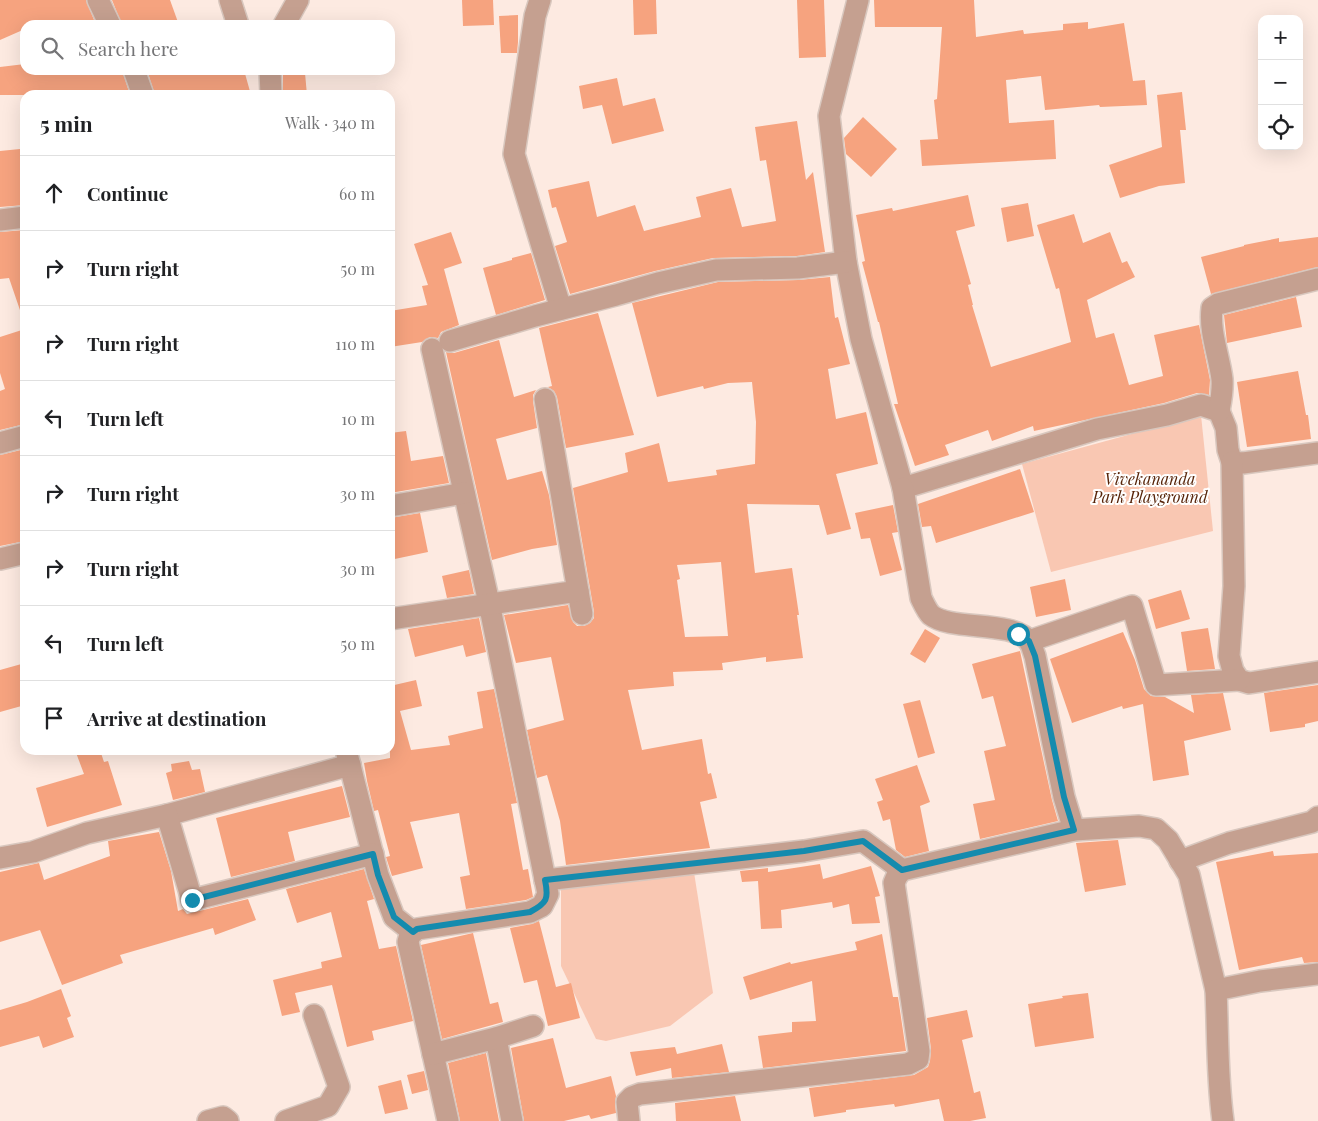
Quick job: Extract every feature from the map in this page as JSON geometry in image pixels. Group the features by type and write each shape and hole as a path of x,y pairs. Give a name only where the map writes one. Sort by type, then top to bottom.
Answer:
{"street":[{"path":"98,0 108,20"},
{"path":"230,0 236,20"},
{"path":"287,20 298,0"},
{"path":"540,0 534,16 514,154 561,309"},
{"path":"858,0 829,116 846,262 863,346 903,488 921,598 930,614 939,620 1005,630 1018,634 1029,641 1035,656 1064,797 1074,830"},
{"path":"136,75 141,90"},
{"path":"270,75 270,90"},
{"path":"0,220 20,218"},
{"path":"442,1119 433,1054 408,942 413,932 417,929 530,912 542,906 548,894 464,493 441,345 561,309 658,283 716,270 798,268 846,262"},
{"path":"1239,680 1233,671 1230,656 1234,586 1232,462 1229,457 1226,428 1219,411 1222,380 1210,319 1212,308 1218,304 1318,279"},
{"path":"545,399 582,614"},
{"path":"903,488 1097,429 1168,415 1201,405 1219,411"},
{"path":"0,443 20,437"},
{"path":"1232,462 1243,463 1318,453"},
{"path":"395,505 464,493"},
{"path":"0,559 20,554"},
{"path":"395,618 578,590"},
{"path":"1029,641 1132,606 1156,685 1239,680 1248,683 1318,672"},
{"path":"0,858 33,852 87,833 167,815 348,757 378,875 394,917 413,932"},
{"path":"167,815 192,900 373,854"},
{"path":"1180,861 1229,843 1312,822 1318,817"},
{"path":"629,1121 627,1102 632,1097 640,1094 908,1064 918,1059 919,1050 894,883 902,870 1074,830 1139,826 1156,829 1168,840 1189,875 1216,990 1219,1093 1223,1121"},
{"path":"545,880 804,851 863,841 902,870"},
{"path":"1216,990 1260,981 1318,974"},
{"path":"286,1121 328,1106 338,1087 314,1015"},
{"path":"433,1054 496,1038 533,1026"},
{"path":"496,1038 512,1121"},
{"path":"208,1121 223,1117 228,1121"}],"green space":[{"name":"Vivekananda Park Playground","path":"1201,415 1213,531 1051,572 1022,464"},
{"path":"693,866 713,993 670,1026 606,1041 596,1039 561,966 561,879"}],"building":[{"path":"0,0 86,0 94,20 20,20 20,31 0,40"},
{"path":"112,0 170,0 177,20 120,20"},
{"path":"462,0 493,0 494,25 463,26"},
{"path":"633,0 656,0 657,34 634,35"},
{"path":"797,0 824,0 826,57 799,58"},
{"path":"874,0 974,0 976,37 1023,30 1024,34 1063,30 1063,24 1088,22 1088,29 1124,23 1133,81 1145,80 1147,105 1100,107 1099,105 1045,110 1041,76 1006,80 1009,123 1054,120 1056,159 922,166 920,140 938,139 934,100 937,99 942,27 875,27"},
{"path":"518,15 517,53 501,53 499,16"},
{"path":"20,65 20,75 124,75 128,90 20,90 20,95 0,95 0,67"},
{"path":"149,75 245,75 250,90 153,90"},
{"path":"283,75 305,75 307,90 283,90"},
{"path":"617,78 623,106 655,98 664,131 612,144 602,105 583,109 579,86"},
{"path":"1182,92 1186,130 1180,130 1185,183 1159,186 1120,198 1109,165 1162,147 1157,95"},
{"path":"863,117 897,149 871,177 846,154 844,138"},
{"path":"797,121 806,180 813,172 825,252 797,256 713,258 655,271 570,294 555,246 567,242 556,207 552,208 548,190 589,181 597,217 635,205 644,231 701,217 696,197 731,188 742,227 776,221 766,160 760,161 755,127"},
{"path":"20,149 20,205 0,207 0,151"},
{"path":"968,195 975,226 956,231 971,284 968,285 972,305 991,367 1071,342 1059,288 1056,289 1037,225 1074,214 1083,243 1110,232 1122,263 1127,261 1135,277 1087,300 1096,338 1114,333 1129,385 1163,376 1154,335 1199,325 1210,380 1209,395 1197,393 1164,403 1034,431 1033,426 992,441 988,430 945,445 949,455 915,466 894,404 898,404 879,322 862,262 865,261 856,215 892,208 893,211"},
{"path":"1028,203 1034,236 1007,242 1001,208"},
{"path":"20,230 20,310 9,278 0,279 0,232"},
{"path":"451,232 462,263 444,269 459,325 441,332 438,338 430,337 422,342 395,346 395,310 427,305 422,286 428,285 414,244"},
{"path":"1318,237 1318,267 1211,294 1201,257 1279,238 1279,242"},
{"path":"531,253 545,300 496,315 483,268"},
{"path":"830,277 835,318 838,317 850,364 828,369 836,419 866,412 878,464 836,474 851,529 827,535 819,505 747,504 755,573 792,568 803,658 766,662 766,657 722,663 723,670 673,672 674,686 628,690 642,750 702,739 708,774 711,773 717,798 700,802 710,848 566,865 560,821 547,775 537,778 527,730 564,720 551,657 516,663 504,615 568,605 573,622 577,626 584,626 594,618 573,488 628,472 625,453 659,443 668,482 717,475 716,470 755,464 756,422 752,382 728,383 704,389 703,386 657,397 632,303 718,282 798,280","holes":["721,562 728,636 685,637 677,580 680,579 677,565"]},
{"path":"1296,297 1302,327 1227,343 1224,315"},
{"path":"598,313 634,435 566,448 557,397 554,391 548,387 552,386 539,328"},
{"path":"20,331 20,425 0,430 0,391 5,389 0,373 0,337"},
{"path":"499,340 514,397 536,390 533,395 533,401 537,428 496,439 507,480 542,471 549,495 557,545 532,549 492,560 446,352 454,353"},
{"path":"1298,371 1306,415 1308,415 1311,439 1247,447 1237,382"},
{"path":"406,431 411,461 443,456 449,483 395,492 395,432"},
{"path":"20,450 20,542 0,546 0,455"},
{"path":"1020,469 1034,512 936,543 931,526 922,527 918,504"},
{"path":"893,505 898,532 892,533 902,570 880,576 870,538 861,539 855,513"},
{"path":"420,513 428,552 395,559 395,517"},
{"path":"469,570 474,594 447,598 442,576"},
{"path":"1065,579 1071,610 1036,617 1030,587"},
{"path":"1181,590 1190,619 1156,629 1148,600"},
{"path":"479,618 486,652 466,657 463,645 415,657 408,629"},
{"path":"1208,628 1215,669 1187,671 1181,632"},
{"path":"925,629 940,638 925,663 910,654"},
{"path":"1123,632 1135,660 1144,689 1151,696 1165,697 1194,713 1191,695 1223,693 1231,730 1184,741 1189,775 1153,781 1143,704 1123,709 1122,706 1072,723 1050,659"},
{"path":"1020,651 1058,821 980,839 973,804 995,800 984,751 1006,746 993,696 982,699 972,664"},
{"path":"20,664 20,706 0,712 0,670"},
{"path":"416,680 422,706 400,711 411,750 450,745 448,736 483,728 477,692 494,689 517,803 511,804 523,870 528,869 533,897 526,900 466,909 460,877 470,875 459,813 410,822 423,868 392,876 386,857 390,856 378,810 374,811 364,763 390,758 390,755 395,755 395,685"},
{"path":"1318,685 1318,721 1305,724 1305,727 1270,732 1264,693"},
{"path":"920,700 935,753 918,758 903,704"},
{"path":"77,755 102,755 104,762 108,761 122,805 47,827 36,788 84,774"},
{"path":"189,761 192,770 200,769 205,792 173,800 166,773 172,771 171,764"},
{"path":"917,765 930,802 920,806 929,851 905,857 896,850 890,819 883,821 877,802 883,800 875,779"},
{"path":"342,786 350,817 288,832 295,861 231,877 216,818"},
{"path":"159,832 171,871 178,911 183,909 187,914 248,899 256,920 215,935 213,928 120,955 123,963 62,985 40,930 0,942 0,872 39,863 44,880 110,856 108,841"},
{"path":"1118,840 1126,885 1085,892 1076,843"},
{"path":"1273,851 1274,856 1318,853 1318,962 1304,963 1302,957 1239,970 1216,862"},
{"path":"820,864 823,879 871,866 880,896 875,897 880,923 852,924 849,904 833,908 832,902 781,910 782,928 761,929 758,881 742,882 740,871 768,868 768,872"},
{"path":"364,869 374,899 367,901 379,949 396,946 413,1021 372,1031 374,1040 347,1047 332,985 295,993 300,1012 282,1016 273,980 322,968 321,962 342,957 331,912 297,923 286,889"},
{"path":"539,921 556,987 571,983 580,1018 548,1026 537,980 524,983 510,928"},
{"path":"473,933 490,1004 498,1002 503,1022 442,1039 421,945"},
{"path":"882,934 893,997 898,997 906,1051 763,1068 758,1036 792,1032 792,1022 816,1021 812,981 750,1000 743,977 790,962 791,964 857,950 855,942"},
{"path":"61,989 71,1016 67,1018 74,1037 43,1048 39,1036 0,1047 0,1010"},
{"path":"1088,993 1094,1038 1035,1047 1028,1004 1063,998 1062,996"},
{"path":"967,1010 973,1037 962,1040 974,1093 980,1091 986,1118 970,1121 944,1121 939,1099 895,1107 894,1104 846,1110 846,1112 814,1117 809,1088 914,1075 928,1067 930,1061 931,1049 927,1018"},
{"path":"553,1038 566,1088 611,1076 616,1096 616,1113 591,1119 589,1115 564,1121 524,1121 511,1048"},
{"path":"722,1044 729,1072 672,1078 671,1068 636,1076 630,1052 675,1047 677,1054"},
{"path":"486,1053 499,1121 460,1121 448,1063"},
{"path":"424,1071 428,1090 412,1094 407,1075"},
{"path":"401,1080 408,1109 385,1114 378,1086"},
{"path":"735,1096 741,1121 676,1121 675,1103"}],"route":[{"path":"192,900 373,854 378,875 394,917 413,932 417,929 530,912 542,906 548,894 545,880 804,851 863,841 902,870 1074,830 1064,797 1035,656 1029,641 1018,634"}]}
